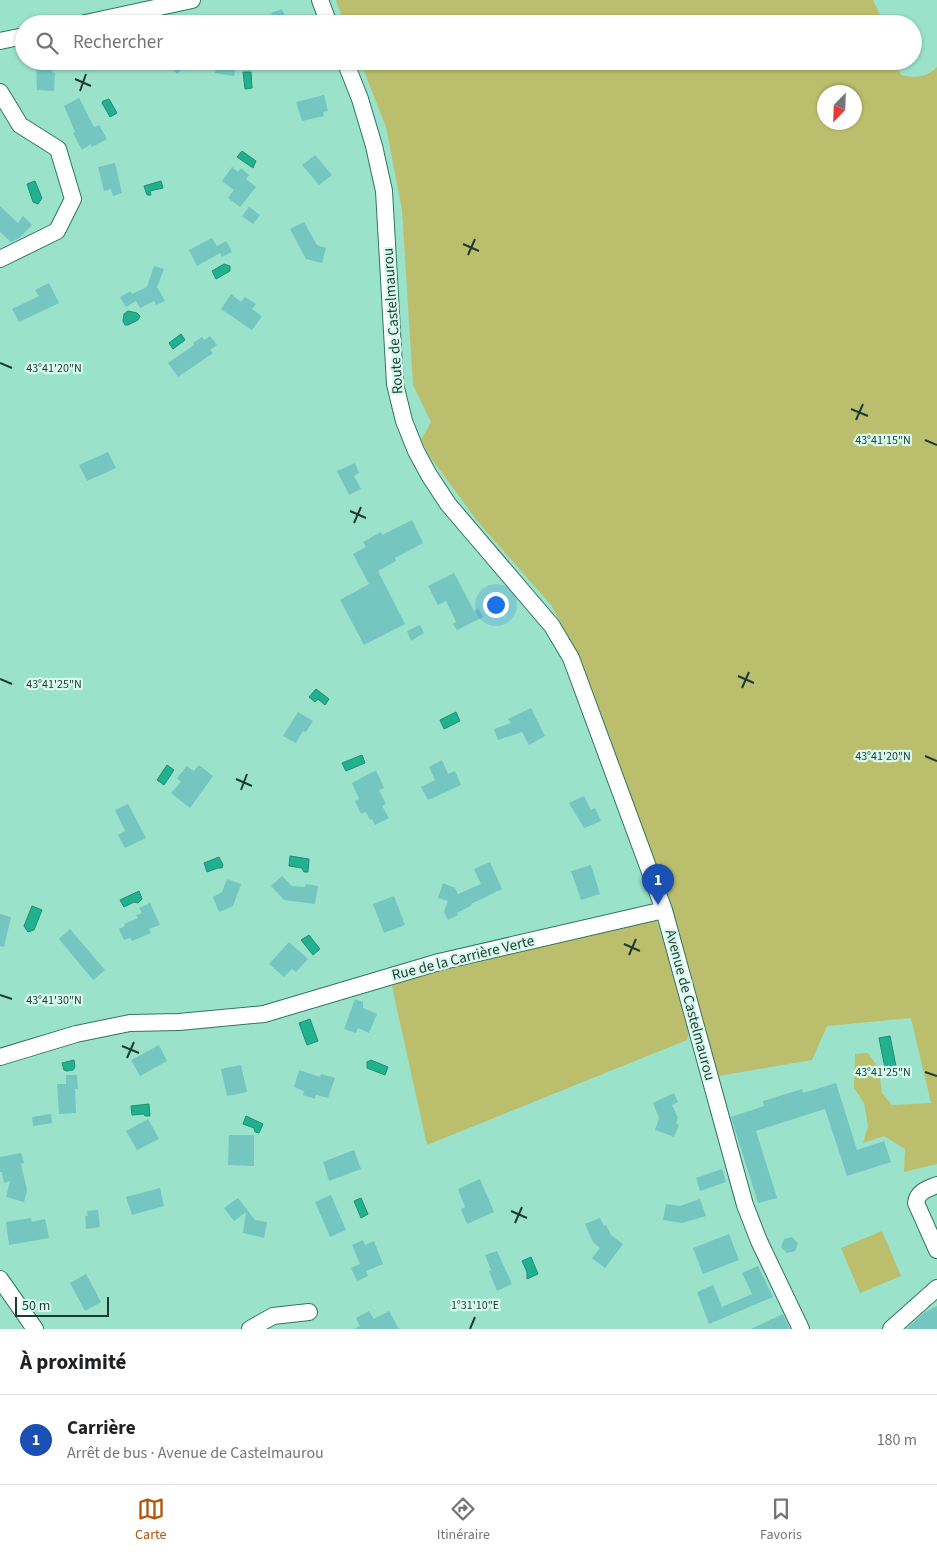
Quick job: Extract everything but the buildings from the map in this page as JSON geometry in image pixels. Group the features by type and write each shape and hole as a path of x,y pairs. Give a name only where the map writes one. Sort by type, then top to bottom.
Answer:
{"street":[{"path":"123,15 192,0"},
{"path":"320,0 326,15"},
{"path":"0,41 15,38"},
{"name":"Route de Castelmaurou","path":"348,70 360,98 384,191 395,384 404,421 429,476 448,504 552,626"},
{"path":"0,92 20,124 58,149 73,199 57,230 0,259"},
{"name":"Avenue de Castelmaurou","path":"552,626 571,658 664,910 745,1205 759,1242 801,1329"},
{"name":"Rue de la Carrière Verte","path":"0,1057 76,1034 130,1023 179,1022 264,1014 439,962 664,910"},
{"path":"937,1185 920,1192 916,1197 916,1203 937,1250"},
{"path":"0,1279 35,1329"},
{"path":"891,1329 937,1288"},
{"path":"250,1329 273,1316 310,1312"}],"shaded area":[{"path":"873,0 880,15 341,15 336,1"},
{"path":"937,67 937,1164 904,1172 905,1149 884,1136 863,1143 868,1126 864,1103 854,1088 855,1054 868,1053 879,1069 882,1093 892,1105 931,1103 911,1018 827,1026 812,1060 718,1076 667,896 580,658 551,605 478,522 431,458 421,440 431,422 413,385 402,210 386,127 364,70 899,70 901,75 916,77 929,73"},
{"path":"243,72 251,72 252,88 245,89"},
{"path":"109,99 117,113 110,117 102,103"},
{"path":"242,151 256,161 253,168 237,157"},
{"path":"35,181 42,198 38,204 33,202 27,184"},
{"path":"161,181 163,188 150,191 151,195 147,195 144,186"},
{"path":"224,264 230,266 230,271 216,279 212,271"},
{"path":"128,311 137,313 140,316 138,320 125,325 123,321 124,314"},
{"path":"181,334 185,340 173,349 169,343"},
{"path":"316,689 329,699 325,705 318,699 315,702 309,697"},
{"path":"456,712 460,721 444,729 440,720"},
{"path":"362,755 365,763 346,771 342,763"},
{"path":"167,765 174,770 164,785 157,780"},
{"path":"290,856 309,859 308,872 304,872 302,868 289,866"},
{"path":"219,857 223,865 222,868 207,872 204,863"},
{"path":"139,891 142,899 138,903 134,902 124,907 120,900"},
{"path":"32,906 42,910 34,930 28,932 24,926"},
{"path":"656,920 670,960 689,1033 687,1040 427,1145 391,982"},
{"path":"309,935 320,949 313,955 301,940"},
{"path":"310,1019 318,1041 307,1045 299,1023"},
{"path":"890,1036 896,1066 885,1068 879,1038"},
{"path":"74,1060 75,1067 73,1070 64,1070 62,1063"},
{"path":"371,1060 388,1067 385,1075 367,1068 367,1062"},
{"path":"149,1104 150,1116 145,1116 144,1114 132,1115 131,1106"},
{"path":"246,1116 263,1124 259,1133 255,1132 254,1128 243,1124"},
{"path":"361,1198 368,1214 361,1218 354,1201"},
{"path":"882,1231 901,1276 860,1293 841,1248"},
{"path":"531,1257 538,1274 527,1279 527,1272 522,1261"}],"place":[{"name":"Carrière","path":"658,905"}]}
